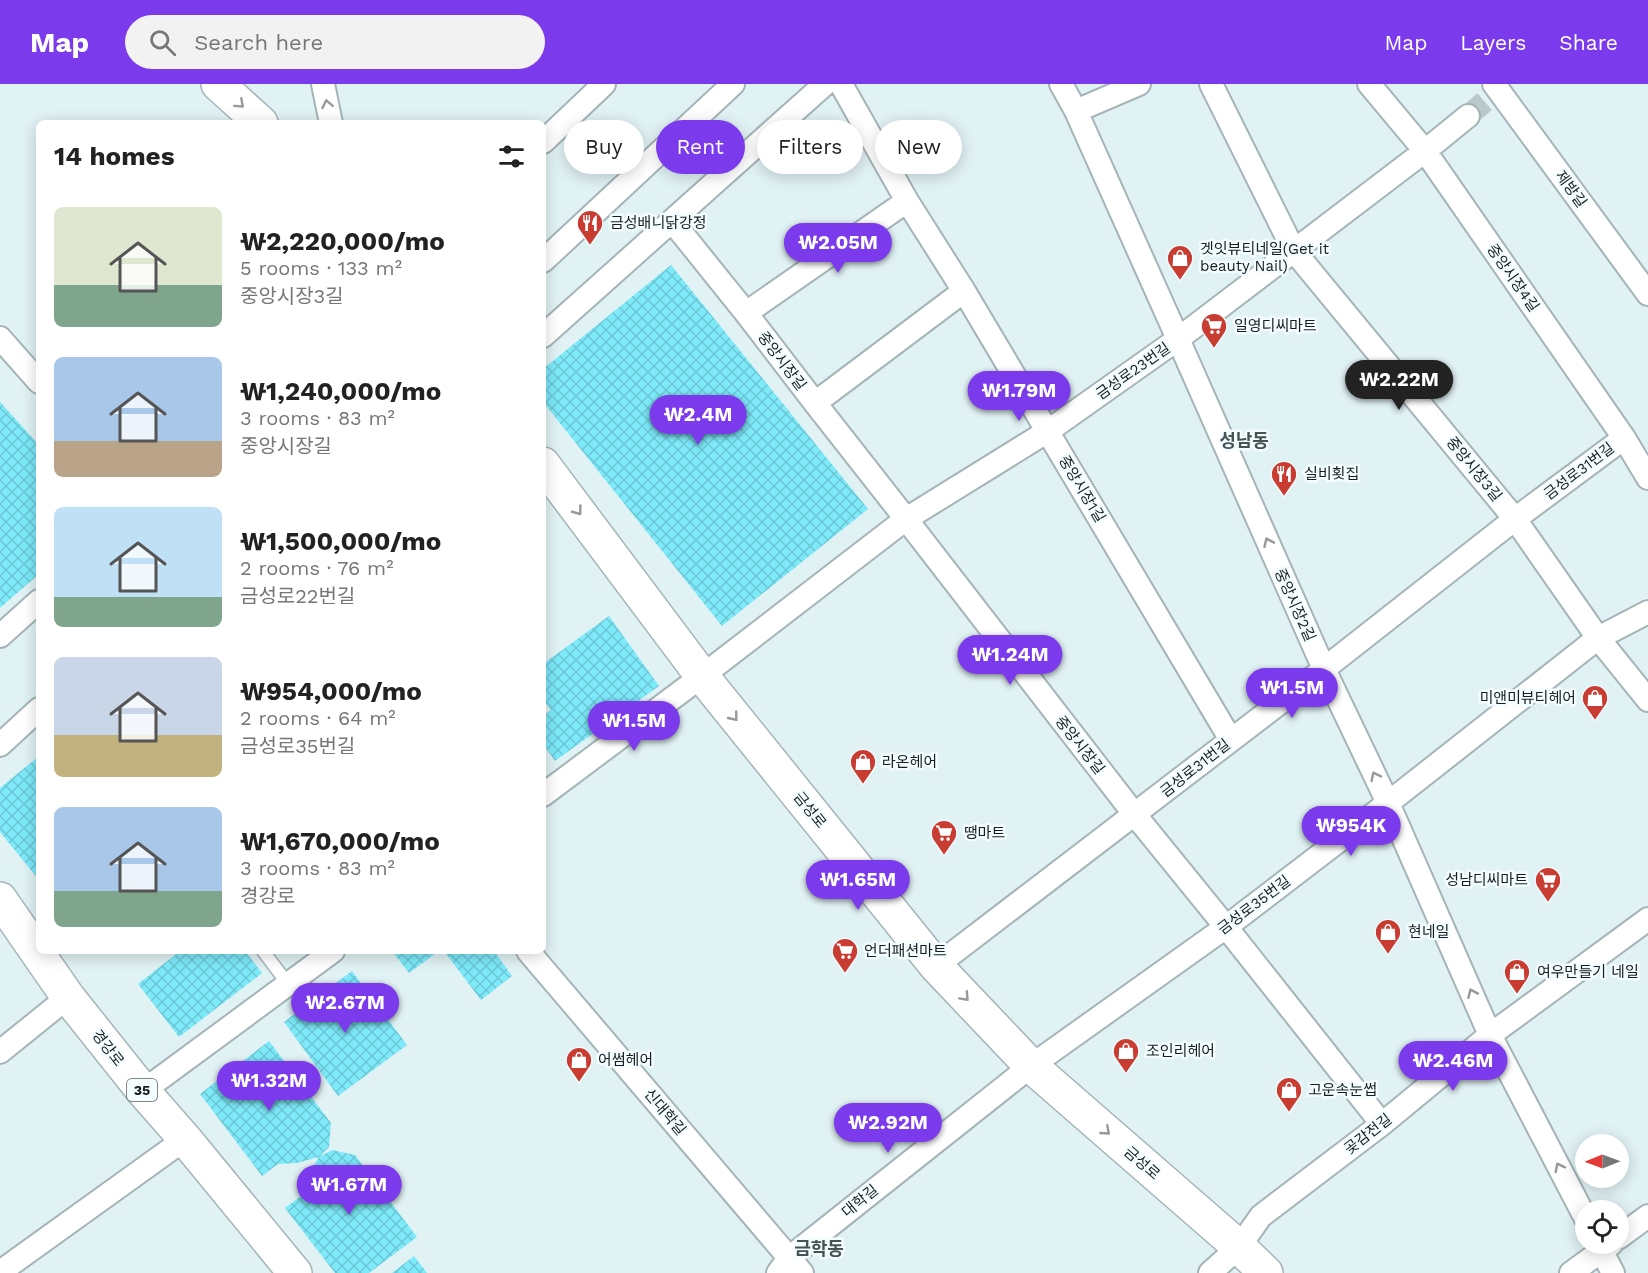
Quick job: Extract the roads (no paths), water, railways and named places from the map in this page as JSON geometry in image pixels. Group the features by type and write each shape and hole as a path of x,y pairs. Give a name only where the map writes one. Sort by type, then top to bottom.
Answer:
{"street":[{"path":"218,84 258,120"},
{"path":"323,84 330,120"},
{"path":"546,139 604,84"},
{"path":"546,258 733,84"},
{"path":"546,333 825,84"},
{"name":"중앙시장1길","path":"841,84 907,201 964,291 1231,740"},
{"name":"중앙시장2길","path":"1061,84 1076,111 1324,669 1388,804 1490,1035 1576,1200"},
{"path":"1076,111 1139,84"},
{"name":"중앙시장3길","path":"1211,84 1294,251 1515,519 1598,638 1648,700"},
{"name":"중앙시장4길","path":"1369,84 1425,151 1624,438 1648,478"},
{"name":"제방길","path":"1494,84 1648,294"},
{"name":"금성로23번길","path":"546,793 906,519 1048,431 1178,339 1425,151 1467,116"},
{"path":"746,313 907,201"},
{"name":"중앙시장길","path":"672,221 746,313 1135,815 1227,927 1382,1124"},
{"path":"814,403 964,291"},
{"path":"0,338 36,379"},
{"name":"금성로31번길","path":"936,966 1135,815 1515,519 1624,438"},
{"name":"금성로","path":"546,468 702,676 936,966 1031,1066 1266,1273"},
{"path":"0,636 36,604"},
{"name":"금성로35번길","path":"1031,1066 1227,927 1388,804 1598,638 1648,612"},
{"path":"0,745 36,712"},
{"name":"경강로","path":"0,899 36,951"},
{"name":"곶감전길","path":"1210,1273 1239,1247 1262,1216 1382,1124 1490,1035 1647,923"},
{"name":"경강로","path":"38,954 68,997 142,1091 185,1139 295,1273"},
{"path":"142,1091 329,954"},
{"name":"신대학길","path":"530,954 790,1268"},
{"path":"0,1052 68,997"},
{"name":"대학길","path":"790,1268 1031,1066"},
{"path":"0,1272 185,1139"},
{"path":"1629,1229 1648,1216"},
{"path":"1571,1273 1595,1254"},
{"path":"1609,1254 1613,1273"}],"lane":[{"path":"265,954 288,984"}],"tunnel":[{"path":"1468,116 1505,84"}],"place":[{"name":"금성배니닭강정","path":"590,246"},
{"name":"겟잇뷰티네일(Get it beauty Nail)","path":"1180,281"},
{"name":"일영디씨마트","path":"1214,349"},
{"name":"실비횟집","path":"1284,497"},
{"name":"미앤미뷰티헤어","path":"1595,721"},
{"name":"라온헤어","path":"863,785"},
{"name":"땡마트","path":"944,856"},
{"name":"성남디씨마트","path":"1548,903"},
{"name":"현네일","path":"1388,955"},
{"name":"언더패션마트","path":"845,974"},
{"name":"여우만들기 네일","path":"1517,995"},
{"name":"조인리헤어","path":"1126,1074"},
{"name":"어썸헤어","path":"579,1083"},
{"name":"고운속눈썹","path":"1289,1113"}],"district":[{"name":"성남동","path":"1244,440"},
{"name":"금학동","path":"819,1248"}]}
